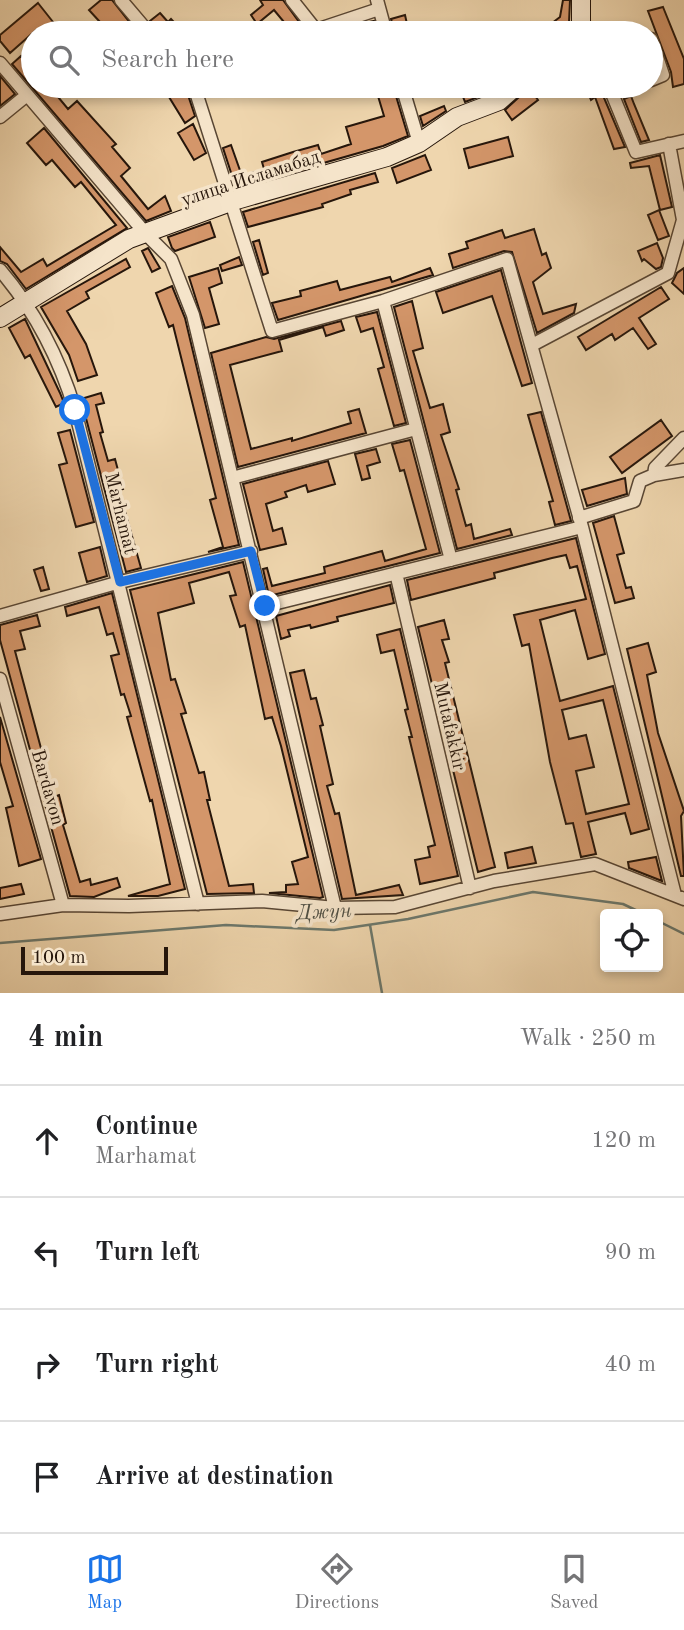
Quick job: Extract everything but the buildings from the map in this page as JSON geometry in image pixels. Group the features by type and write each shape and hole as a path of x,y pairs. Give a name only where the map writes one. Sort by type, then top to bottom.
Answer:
{"street":[{"path":"121,0 139,21"},
{"path":"292,0 305,21"},
{"path":"580,21 581,0"},
{"path":"337,21 378,5"},
{"path":"0,62 21,88"},
{"path":"0,117 23,98"},
{"path":"30,98 146,234 171,259 193,315 265,606 335,908"},
{"path":"198,98 233,201 272,331 383,301 507,259 581,523 680,897"},
{"path":"406,98 419,143"},
{"name":"улица Исламабад","path":"0,318 130,239 233,201 387,158 419,143 457,117 502,98"},
{"path":"615,98 636,152 684,141"},
{"path":"532,345 668,273 683,220 669,144"},
{"name":"Marhamat","path":"0,270 27,302 61,366 120,582 198,904"},
{"path":"383,301 451,560"},
{"path":"232,478 416,429"},
{"path":"654,475 655,468 684,438"},
{"path":"265,606 451,560 581,523 634,501 640,481 654,475 684,470"},
{"path":"0,616 120,582 251,551"},
{"name":"Mutafakkir","path":"396,573 470,888"},
{"name":"Bardavon","path":"0,679 63,905"},
{"path":"0,914 63,905 262,901 335,908 395,908 470,888 595,864 680,897"}],"waterway":[{"name":"Джун","path":"0,943 226,925 334,930 408,919 533,892 623,904 634,909"},
{"name":"Джун","path":"663,924 684,934"},
{"path":"370,925 382,993"}],"route":[{"path":"75,410 120,582 251,551 265,606"}]}
